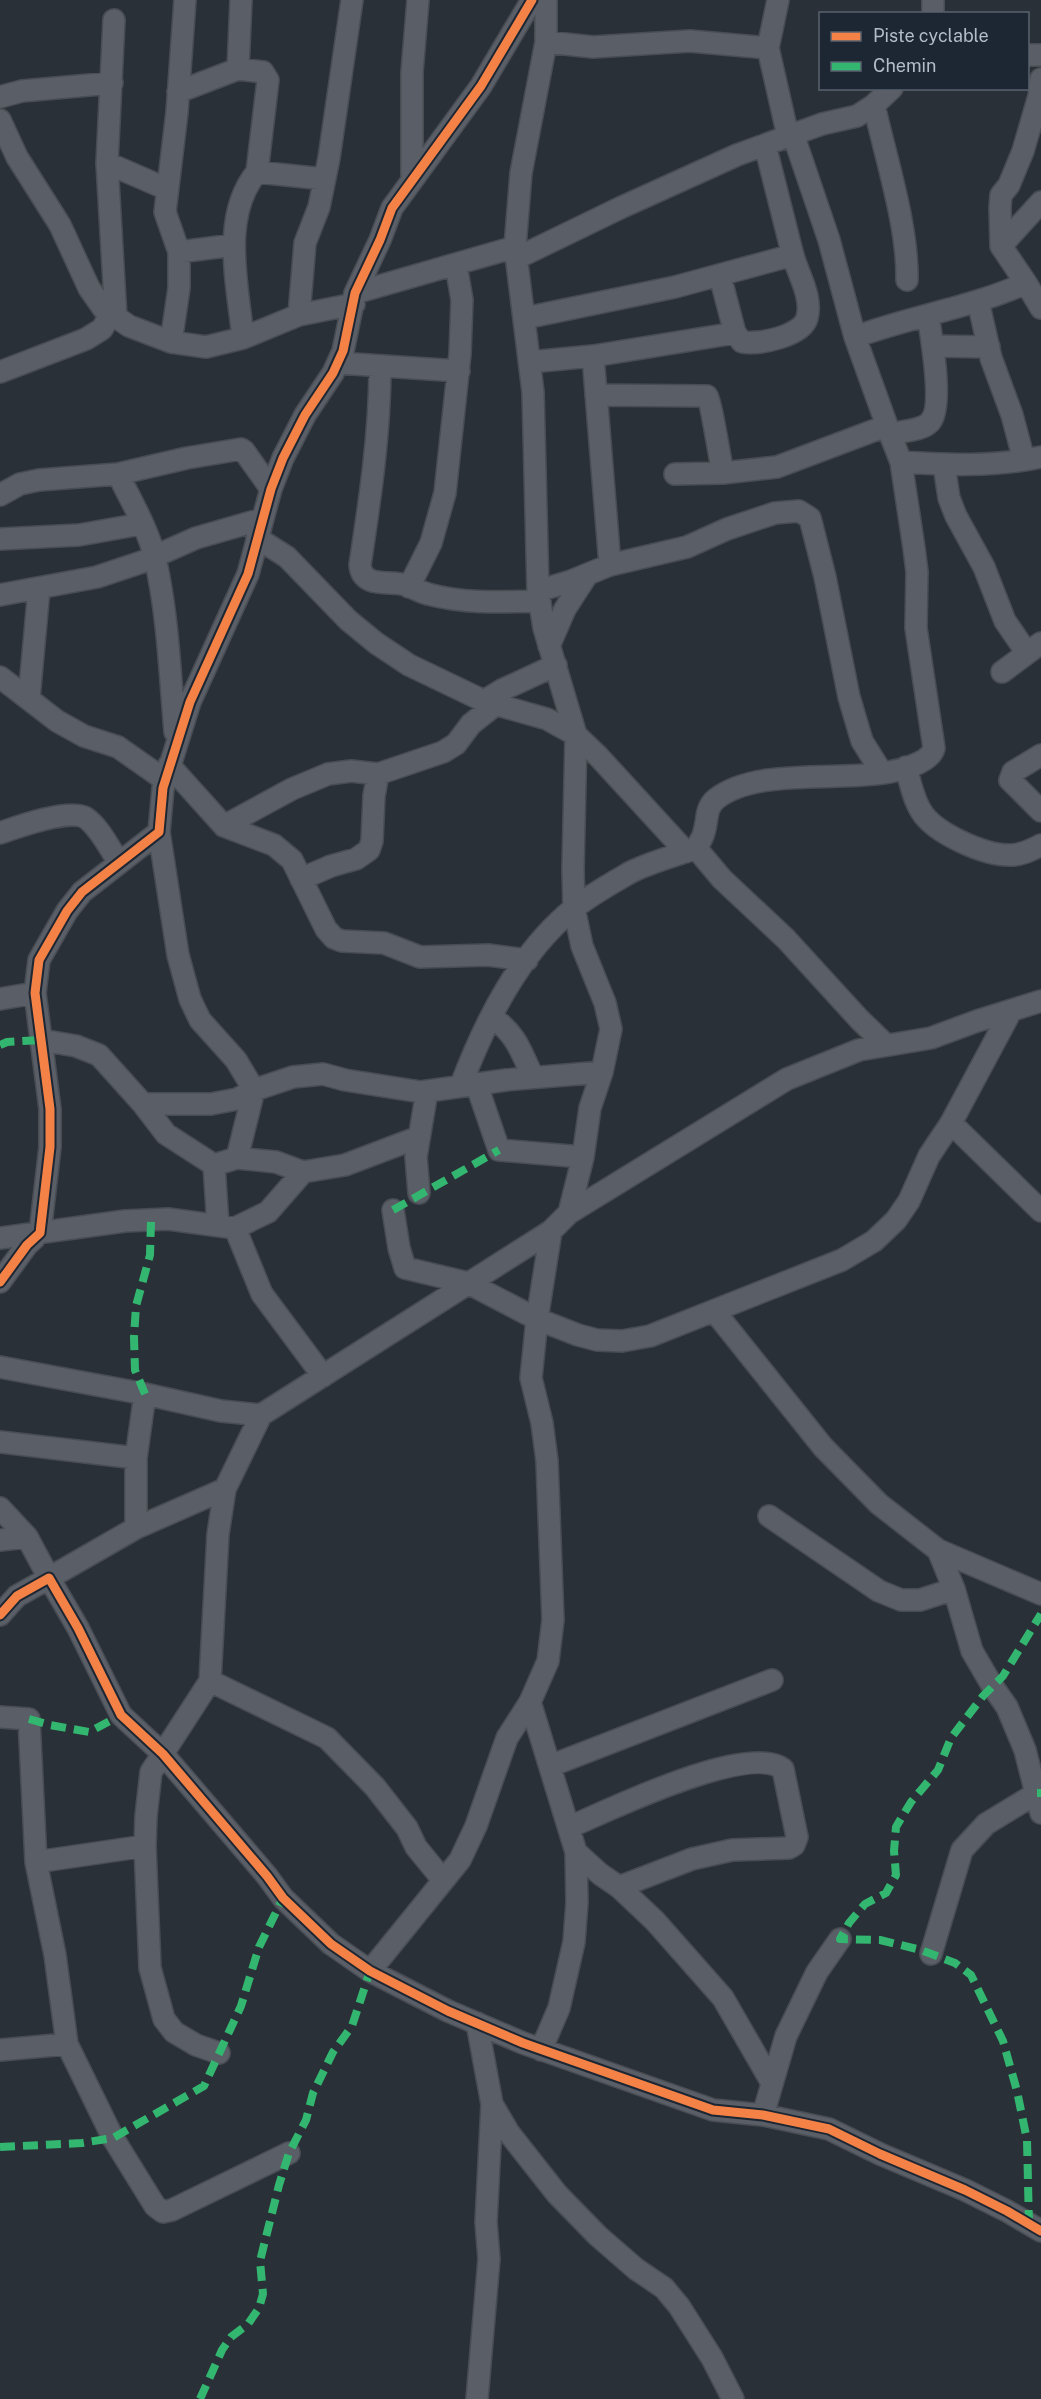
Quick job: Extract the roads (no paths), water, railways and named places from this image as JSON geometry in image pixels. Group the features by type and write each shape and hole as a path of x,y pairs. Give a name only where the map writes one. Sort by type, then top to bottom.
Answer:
{"street":[{"path":"171,342 179,288 179,252 166,218 167,189 185,0"},
{"path":"238,69 242,0"},
{"path":"299,315 305,243 319,207 352,0"},
{"path":"412,180 412,72 418,0"},
{"path":"237,1158 254,1090 236,1060 200,1020 190,999 178,955 159,832 160,808 167,772 190,702 248,574 271,489 293,435 338,363 343,351 355,298 392,208 481,86 532,0"},
{"path":"546,0 546,42 521,173 516,253 533,392 539,596 552,655 576,735 574,908 582,946 610,1019 610,1034 602,1072 591,1108 583,1156 569,1213"},
{"path":"583,1156 499,1150 468,1084 479,1039 513,980 556,925 574,908 633,871 691,850 704,834 710,806 731,789 796,778 882,773 924,760 934,748 916,628 916,563 901,462 855,337 829,240 791,135 768,48 778,0"},
{"path":"0,372 86,339 102,329 113,316 107,163 114,20"},
{"path":"546,42 593,47 690,41 768,48"},
{"path":"178,92 238,69 263,72 268,80 257,172 246,187 238,212 234,245 243,338"},
{"path":"1041,79 1039,96 1023,151 1009,185 1001,195 1001,246 1041,308"},
{"path":"0,97 22,91 112,83"},
{"path":"0,120 17,157 60,225 97,301 113,316 129,326 171,342 206,347 243,338 280,325 299,315 456,265 516,253 765,145 822,124 857,116 874,105 890,90"},
{"path":"874,105 897,204 906,257 907,280"},
{"path":"720,276 735,333 740,340 750,343 774,339 802,328 807,319 806,290 793,255 765,145"},
{"path":"107,163 167,189"},
{"path":"257,172 324,179"},
{"path":"1001,246 1041,202"},
{"path":"179,252 234,245"},
{"path":"525,318 606,303 720,276 793,255"},
{"path":"409,586 431,543 441,514 445,493 459,371 462,300 456,265"},
{"path":"855,337 882,327 978,301 1026,283"},
{"path":"901,462 944,465 997,464 1033,458 1012,415 989,347 978,301"},
{"path":"675,474 723,473 777,467 888,430 920,428 932,420 936,395 933,346 928,315"},
{"path":"530,362 593,356 735,333"},
{"path":"933,346 989,347"},
{"path":"593,356 610,565"},
{"path":"338,363 459,371"},
{"path":"380,366 379,407 371,492 360,568 365,577 374,582 409,586 429,595 471,601 539,596 610,565 687,546 727,529 775,513 793,510 808,515 825,577 841,662 856,724 862,741 882,773"},
{"path":"596,395 707,396 711,403 714,433 723,473"},
{"path":"0,495 20,484 39,480 118,474 236,448 244,451 271,489"},
{"path":"944,465 956,516 984,567 1005,621 1034,648 1002,672"},
{"path":"118,474 155,556 165,617 176,743"},
{"path":"0,539 79,535 141,524"},
{"path":"1,596 97,577 126,568 196,538 260,528"},
{"path":"260,528 348,620 376,643 409,665 490,703 547,719 576,735 598,756 629,793 786,939 885,1044"},
{"path":"224,826 292,789 328,774 351,771 378,774 423,760 456,744 502,690 552,655 565,609 587,575"},
{"path":"29,698 39,589"},
{"path":"0,677 69,728 118,747 167,772 224,826 274,845 292,860 326,929 334,938 342,941 393,945 420,957 488,955 527,960"},
{"path":"1041,755 1013,772 1010,780 1041,812"},
{"path":"906,767 915,799 921,811 934,826 944,832 976,848 998,854 1020,855 1041,845"},
{"path":"301,879 331,866 356,859 369,850 372,841 374,796 378,774"},
{"path":"0,833 53,818 83,817 97,830 118,863"},
{"path":"0,1282 27,1245 40,1233 50,1147 50,1118 35,993 39,960 67,911 82,892 159,832"},
{"path":"0,999 35,993"},
{"path":"219,2053 174,2032 164,2019 150,1968 145,1846 151,1772 210,1681 218,1534 225,1489 261,1415 551,1231 569,1213 787,1079 859,1050 931,1038 1041,1001"},
{"path":"393,1210 399,1248 405,1268 468,1283 537,1319 597,1340 622,1341 650,1336 842,1260 874,1241 896,1220 909,1201 929,1156 951,1123 1011,1011"},
{"path":"492,1017 513,1035 532,1077"},
{"path":"41,1040 76,1046 94,1052 143,1104 166,1134 214,1165 226,1226 262,1294 323,1376"},
{"path":"143,1104 211,1104 237,1099 254,1090 293,1077 323,1074 345,1080 421,1092 468,1084 602,1072"},
{"path":"419,1193 416,1157 427,1091"},
{"path":"951,1123 1040,1208"},
{"path":"214,1165 237,1158 276,1162 303,1172 345,1165 419,1137"},
{"path":"0,1238 125,1221 168,1219 226,1226 268,1212 303,1172"},
{"path":"369,1971 460,1860 476,1826 507,1738 530,1702 548,1661 553,1620 547,1461 542,1423 531,1378 537,1319 551,1231"},
{"path":"715,1312 823,1447 879,1504 938,1550 1041,1594"},
{"path":"0,1367 145,1394 221,1412 261,1415"},
{"path":"136,1527 136,1458 145,1394"},
{"path":"0,1442 136,1458"},
{"path":"0,1615 17,1596 136,1527 225,1489"},
{"path":"0,1508 27,1537 78,1628 121,1715 163,1754 283,1898 331,1944 369,1971 448,2011 542,2050 713,2110 763,2115 829,2129 880,2154 965,2190 1041,2231"},
{"path":"769,1516 879,1591 901,1600 920,1600 954,1589"},
{"path":"0,1540 27,1537"},
{"path":"931,1954 962,1850 986,1824 1039,1803 1025,1750 1007,1707 972,1651 954,1589 938,1550"},
{"path":"550,1766 772,1680"},
{"path":"210,1681 327,1738 375,1787 407,1828 416,1847 443,1880"},
{"path":"530,1702 576,1852 577,1902 574,1942 559,2008 542,2050"},
{"path":"0,1717 29,1719 36,1862 55,1955 67,2044 113,2138 155,2206 163,2212 189,2202 289,2153"},
{"path":"570,1827 704,1772 757,1762 777,1764 783,1769 797,1837 794,1845 789,1848 732,1850 692,1859 619,1887"},
{"path":"36,1862 145,1846"},
{"path":"576,1852 600,1874 619,1887 655,1921 723,1998 772,2083"},
{"path":"763,2115 778,2057 802,2002 817,1972 840,1939"},
{"path":"477,2023 492,2104 486,2222 489,2259 477,2399"},
{"path":"0,2050 67,2044"},
{"path":"492,2104 523,2152 557,2194 598,2236 636,2269 664,2288 679,2306 712,2358 734,2399"}]}
